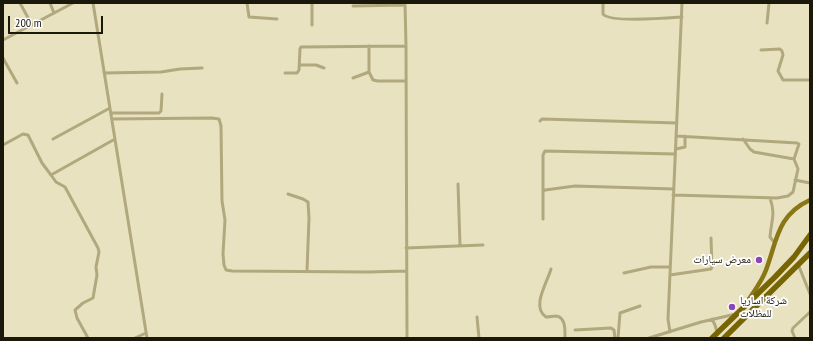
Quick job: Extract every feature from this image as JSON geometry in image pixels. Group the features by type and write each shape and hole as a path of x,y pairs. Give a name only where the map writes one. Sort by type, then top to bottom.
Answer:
{"highway":[{"path":"712,338 794,257 810,235"},
{"path":"724,338 810,253"}],"main road":[{"path":"744,308 764,275 774,242 786,219 794,210 810,200"}],"street":[{"path":"20,3 32,25"},
{"path":"50,3 54,13"},
{"path":"3,40 73,3"},
{"path":"93,3 128,229 147,338"},
{"path":"247,3 249,17 277,19"},
{"path":"312,3 312,25"},
{"path":"603,3 603,14 607,18 634,19 682,17"},
{"path":"670,332 668,319 682,3"},
{"path":"767,23 769,3"},
{"path":"352,6 405,4 407,338"},
{"path":"369,46 369,72 373,80 406,82"},
{"path":"285,73 297,73 300,70 301,47 406,46"},
{"path":"760,50 780,49 782,51 778,71 783,80 810,80"},
{"path":"3,58 17,83"},
{"path":"300,65 316,65 324,68"},
{"path":"104,73 161,72 180,68 202,68"},
{"path":"353,78 369,72"},
{"path":"111,113 160,113 162,94"},
{"path":"53,139 110,108"},
{"path":"540,121 542,119 551,118 677,123"},
{"path":"112,119 219,119 221,126 222,201 225,220 223,254 225,269 232,271 406,270"},
{"path":"3,145 23,134 28,135 42,163 56,182 65,187 98,248 99,252 96,267 97,275 92,298 82,303 75,310 77,318 88,338"},
{"path":"673,195 777,198 793,192 798,169 794,159 799,147 799,144 797,143 676,136"},
{"path":"676,149 685,147 685,136"},
{"path":"51,175 115,139"},
{"path":"742,139 754,152 794,159"},
{"path":"543,219 543,155 545,151 675,154"},
{"path":"795,180 810,183"},
{"path":"458,184 460,245"},
{"path":"543,192 556,188 575,186 674,189"},
{"path":"288,194 304,199 308,202 309,218 307,271"},
{"path":"770,198 773,212 770,236 774,242"},
{"path":"670,275 711,269 711,238"},
{"path":"406,248 483,245"},
{"path":"798,264 810,294"},
{"path":"624,273 651,267 670,267"},
{"path":"551,269 541,297 540,310 546,317 556,316 563,321 565,326 565,338"},
{"path":"618,338 620,313 640,306"},
{"path":"795,338 792,331 793,328 810,312"},
{"path":"649,338 712,319 738,313"},
{"path":"478,317 479,338"},
{"path":"712,319 716,324 717,333"},
{"path":"576,330 611,328 614,330 615,338"},
{"path":"135,338 146,333"}],"place":[{"name":"معرض سيارات","path":"759,260"},
{"name":"شركة اساريا للمظلات","path":"732,307"}]}
